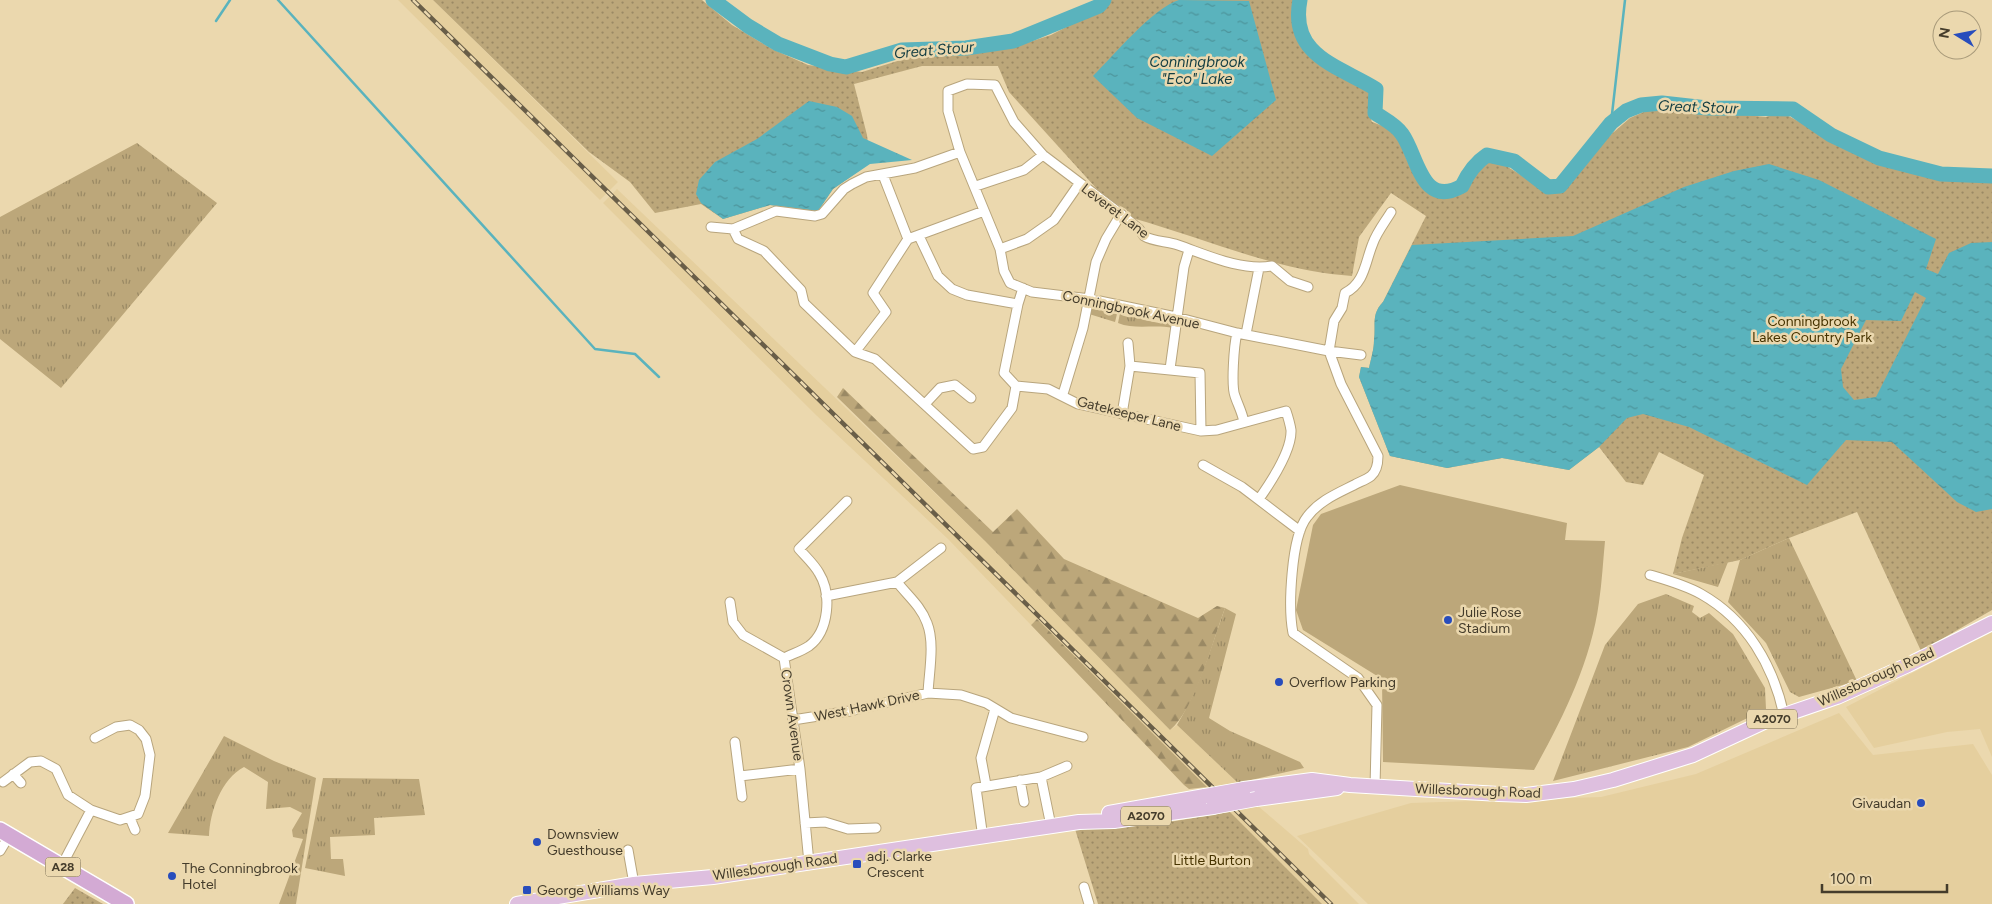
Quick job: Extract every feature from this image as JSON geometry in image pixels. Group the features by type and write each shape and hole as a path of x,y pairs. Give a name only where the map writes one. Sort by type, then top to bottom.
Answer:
{"highway":[{"name":"A28","path":"4,833 126,904"}],"main road":[{"name":"Willesborough Road","path":"1209,802 1244,789 1312,780 1350,786 1526,795 1574,789 1613,780 1692,754 1784,715 1837,697 1908,665 1992,623"},
{"name":"Willesborough Road","path":"526,903 553,901 634,884 714,877 983,838 1079,822 1114,821 1209,802 1256,799 1350,786"}],"street":[{"name":"Leveret Lane","path":"948,91 967,84 995,85 1014,122 1043,156 1122,214 1147,238 1178,245 1210,258 1259,268 1272,266 1290,281 1308,287"},
{"name":"Conningbrook Avenue","path":"948,91 948,111 960,152 976,186 1000,249 1004,272 1010,283 1032,292 1090,298 1241,334 1360,355"},
{"path":"711,227 733,229 776,212 814,216 822,214 844,189 866,178 915,168 960,152"},
{"path":"976,186 1024,170 1043,156"},
{"path":"883,175 898,199 908,239"},
{"path":"1000,249 1027,238 1054,220 1079,184"},
{"path":"855,352 886,312 873,293 908,239 984,211"},
{"path":"1375,787 1377,705 1358,678 1293,633 1289,613 1291,578 1300,531 1306,518 1323,500 1371,476 1378,465 1378,456 1341,384 1329,351 1334,321 1342,308 1345,293 1355,288 1358,283 1373,241 1391,212"},
{"path":"1063,394 1083,328 1096,262 1106,239 1122,214"},
{"path":"733,229 738,239 764,251 788,275 802,290 804,303 855,352 875,359 973,449 982,447 1012,408 1016,386 1004,373 1023,288"},
{"path":"919,236 938,276 952,289 967,295 1018,304"},
{"path":"1170,369 1176,317 1184,267 1189,250"},
{"path":"1244,422 1240,405 1234,396 1234,347 1241,334 1259,268"},
{"path":"1122,414 1130,366 1128,343"},
{"path":"1130,366 1200,373 1201,432"},
{"path":"924,404 940,388 955,385 971,398"},
{"name":"Gatekeeper Lane","path":"1016,386 1048,389 1063,394 1078,404 1201,432 1217,430 1286,411 1291,432 1282,461 1259,499"},
{"path":"1203,465 1259,499 1300,531"},
{"name":"Crown Avenue","path":"809,863 800,769 784,658 809,646 819,636 826,615 826,596 820,574 799,549 847,501"},
{"path":"826,596 890,585 897,582 941,548"},
{"path":"1650,574 1700,594 1718,605 1741,625 1760,651 1778,686 1784,715"},
{"path":"897,582 914,601 927,623 930,640 928,693"},
{"path":"730,602 734,622 743,635 784,658"},
{"name":"West Hawk Drive","path":"792,720 850,711 928,693 973,697 1011,718 1083,737"},
{"path":"986,785 981,758 994,710"},
{"path":"3,782 30,762 46,762 56,769 68,795 92,810 113,819 130,818 138,814 143,806 150,745 139,730 130,725 116,726 106,736 95,738"},
{"path":"735,742 742,797"},
{"path":"983,838 976,788 1041,777 1066,766"},
{"name":"Crown Avenue","path":"740,776 800,769"},
{"path":"13,774 21,783"},
{"path":"1041,777 1051,826"},
{"path":"1020,780 1024,802"},
{"path":"61,866 92,810"},
{"path":"130,818 135,830"},
{"path":"805,824 825,822 848,829 876,828"},
{"path":"0,852 4,833"},
{"path":"628,850 634,884"},
{"path":"1084,887 1089,904"}],"shaded area":[{"path":"398,0 433,0 618,182 600,200"},
{"path":"617,189 985,541 1170,730 1177,725 1238,783 1207,787 1037,619 1031,625 948,539 816,415 603,203"},
{"path":"1992,632 1992,757 1980,729 1947,732 1874,748 1846,707"},
{"path":"1839,713 1873,755 1973,744 1992,775 1992,904 1368,904 1297,836 1411,803 1601,797 1696,774"},
{"path":"1258,806 1308,849 1309,854 1359,904 1322,904 1230,812"}],"green space":[{"name":"Conningbrook Lakes Country Park","path":"433,0 702,0 732,25 772,49 808,65 862,72 920,54 1014,47 1051,35 1093,13 1109,0 1295,0 1295,27 1305,46 1321,61 1368,88 1372,122 1394,130 1419,183 1427,189 1434,191 1451,195 1470,182 1479,165 1491,160 1508,167 1540,186 1557,191 1571,179 1607,138 1630,118 1655,107 1766,117 1781,112 1869,159 1903,170 1939,178 1992,182 1992,610 1921,651 1857,512 1789,538 1740,560 1673,574 1682,538 1704,475 1659,452 1643,485 1626,482 1599,447 1569,470 1502,458 1447,468 1390,456 1359,377 1361,367 1369,368 1374,347 1375,320 1379,306 1383,302 1426,216 1391,193 1359,237 1352,276 1296,268 1268,261 1132,218 1126,209 1105,198 1009,92 998,66 922,66 854,84 867,135 870,163 833,189 818,211 770,205 723,219 701,204 655,213 630,182 589,152"},
{"path":"137,143 217,203 61,388 0,339 0,217"},
{"path":"1094,306 1100,310 1117,314 1115,322 1089,314 1091,307"},
{"path":"1120,313 1128,317 1142,317 1144,320 1159,323 1164,320 1172,322 1173,328 1125,325 1118,323"},
{"path":"843,388 993,532 1017,509 1064,559 1198,618 1217,606 1225,608 1195,691 1179,720 1170,730 985,541 837,397"},
{"name":"Julie Rose Stadium","path":"1400,485 1567,523 1565,540 1605,541 1599,602 1590,646 1565,710 1534,770 1383,762 1382,679 1303,630 1296,610 1313,525 1321,514"},
{"path":"1789,538 1857,681 1799,697 1790,692 1766,643 1728,602 1740,560"},
{"path":"1728,562 1718,587 1673,574"},
{"path":"1666,594 1694,606 1692,612 1700,618 1709,613 1733,634 1765,688 1766,709 1688,747 1553,781 1605,645 1638,604"},
{"path":"1225,608 1236,614 1209,718 1230,731 1300,762 1304,768 1238,783 1177,725 1198,683"},
{"path":"1037,619 1207,787 1189,789 1184,785 1031,625"},
{"path":"224,736 274,761 316,778 296,904 279,904 303,839 293,837 292,830 302,813 290,807 266,809 268,782 244,767 229,779 218,797 214,807 209,836 168,833"},
{"path":"323,778 419,779 425,815 374,818 375,835 330,837 331,859 343,859 345,876 305,868"},
{"name":"Little Burton","path":"1230,812 1322,904 1098,904 1075,829 1163,823"},
{"path":"75,888 103,904 63,904"}],"water":[{"name":"Conningbrook \"Eco\" Lake","path":"1179,0 1249,1 1276,100 1212,156 1137,118 1093,76 1146,22 1169,4"},
{"path":"809,101 837,107 852,116 863,138 912,160 870,164 833,189 818,211 770,205 723,219 701,203 696,194 699,180 715,162 757,139"},
{"path":"1769,164 1819,180 1936,239 1926,269 1938,274 1949,253 1971,243 1992,242 1992,509 1976,512 1957,502 1892,442 1846,440 1807,485 1689,427 1643,414 1627,418 1599,447 1569,470 1502,458 1447,468 1390,456 1359,377 1361,367 1369,368 1374,347 1375,320 1379,306 1383,302 1412,245 1573,236 1684,187 1734,171","holes":["1915,292 1926,298 1876,397 1854,400 1843,387 1841,369 1866,320 1901,321"]}],"waterway":[{"path":"216,21 230,0"},
{"path":"278,0 595,349 635,354 659,377"},
{"name":"Great Stour","path":"713,0 748,26 778,44 830,64 846,67 902,50 966,48 1013,41 1099,6 1104,0"},
{"name":"Great Stour","path":"1300,0 1299,19 1302,34 1309,47 1320,57 1376,89 1375,113 1390,122 1402,134 1423,177 1429,185 1438,191 1448,191 1462,186 1472,169 1487,155 1514,161 1548,187 1560,186 1611,123 1626,111 1641,105 1662,103 1707,108 1793,109 1831,135 1879,158 1941,174 1992,176"},
{"path":"1611,123 1625,0"}],"railway":[{"path":"413,0 1331,904"}],"place":[{"name":"Julie Rose Stadium","path":"1448,620"},
{"name":"Overflow Parking","path":"1279,682"},
{"name":"Givaudan","path":"1921,803"},
{"name":"Downsview Guesthouse","path":"537,842"},
{"name":"adj. Clarke Crescent","path":"857,864"},
{"name":"The Conningbrook Hotel","path":"172,876"},
{"name":"George Williams Way","path":"527,890"}]}
